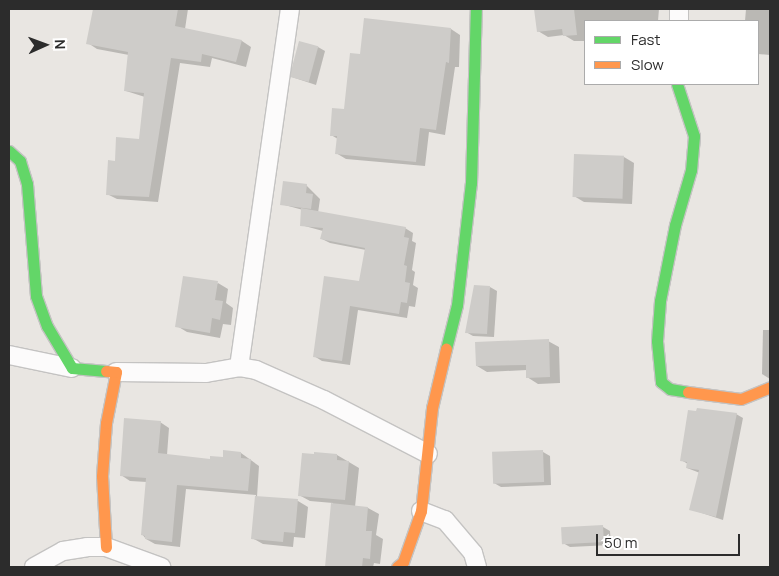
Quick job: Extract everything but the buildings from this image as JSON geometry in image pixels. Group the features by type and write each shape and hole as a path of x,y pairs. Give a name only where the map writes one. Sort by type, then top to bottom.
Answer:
{"street":[{"path":"239,367 290,9"},
{"path":"397,567 403,562 421,511 432,408 457,305 471,183 476,9"},
{"path":"677,85 694,136 691,170 675,225 660,301 657,341 661,382 670,389 722,398 741,399 770,388"},
{"path":"9,151 20,161 27,184 36,296 48,326 72,368"},
{"path":"9,355 72,368 116,372 206,373 239,367 256,370 324,400 428,454"},
{"path":"106,547 102,476 106,423 116,372"},
{"path":"421,511 445,520 473,553 477,567"},
{"path":"34,567 63,551 106,547 161,567"}],"traffic: fast":[{"path":"446,349 457,305 471,183 476,9"},
{"path":"677,85 694,136 691,170 675,225 660,301 657,341 661,382 670,389 688,392"},
{"path":"9,151 20,161 27,184 36,296 47,326 72,368 106,371"}],"traffic: slow":[{"path":"397,567 403,562 421,511 432,408 446,349"},
{"path":"106,371 116,372 106,423 102,476 106,547"},
{"path":"688,392 741,399 770,387"}]}
